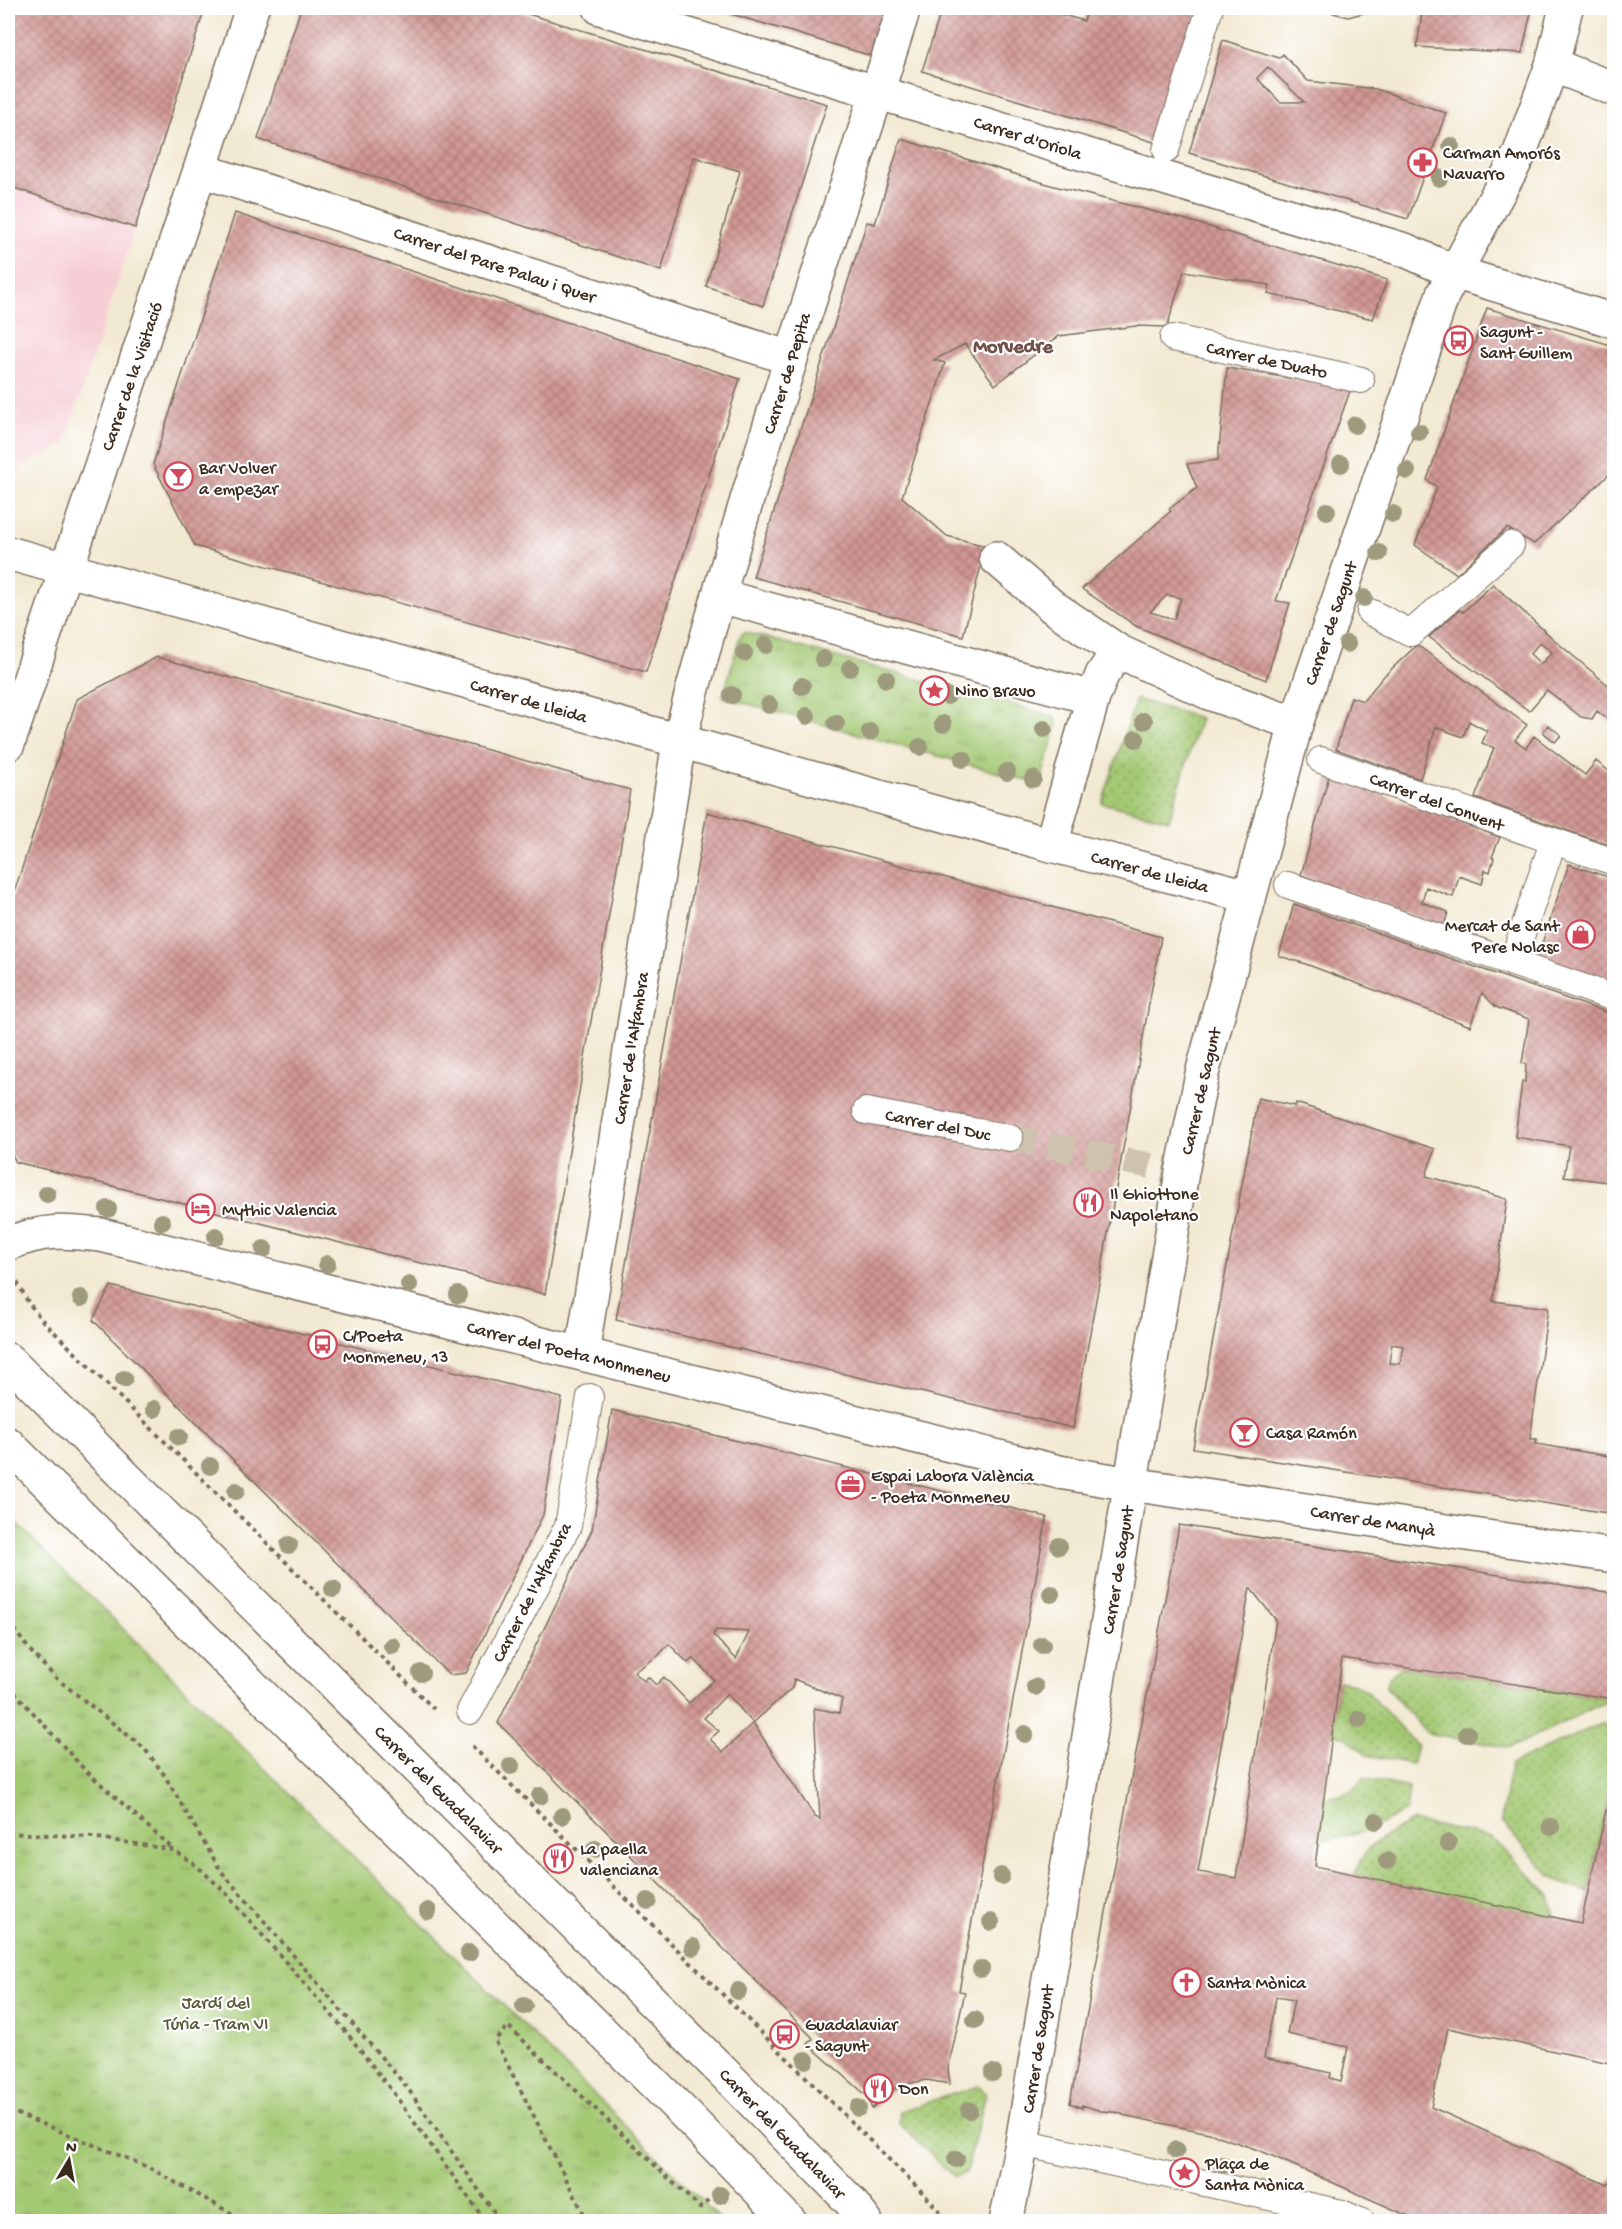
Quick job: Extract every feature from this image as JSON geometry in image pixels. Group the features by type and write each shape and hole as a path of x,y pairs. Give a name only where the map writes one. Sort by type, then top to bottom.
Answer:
{"street":[{"name":"Carrer de la Visitació","path":"8,744 252,8"},
{"name":"Carrer d'Oriola","path":"600,8 1406,250 1454,272 1614,321"},
{"name":"Carrer de Pepita","path":"679,742 790,358 904,8"},
{"path":"1166,150 1210,8"},
{"name":"Carrer de Sagunt","path":"1006,2222 1022,2143 1182,1172 1202,1074 1296,724 1443,294 1519,155 1552,65 1566,8"},
{"path":"1552,65 1614,89"},
{"name":"Carrer del Pare Palau i Quer","path":"200,170 790,358"},
{"name":"Carrer de Duato","path":"1173,339 1361,380"},
{"path":"1370,612 1411,633 1511,545"},
{"name":"Carrer de Lleida","path":"8,553 1051,845 1248,896"},
{"path":"996,558 1053,607 1118,651 1209,693 1296,724"},
{"path":"720,596 1093,698"},
{"path":"1051,845 1093,698 1102,675 1118,651"},
{"name":"Carrer de l'Alfambra","path":"582,1354 679,742"},
{"name":"Carrer del Convent","path":"1321,760 1614,862"},
{"path":"1512,963 1553,842"},
{"path":"1288,885 1614,998"},
{"name":"Carrer del Duc","path":"866,1110 1010,1138"},
{"name":"Carrer del Poeta Monmeneu","path":"8,1244 27,1236 62,1231 101,1235 1059,1472 1131,1484"},
{"name":"Carrer del Guadalaviar","path":"8,1360 735,2084 849,2200 866,2222"},
{"name":"Carrer de l'Alfambra","path":"470,1711 568,1526 590,1397"},
{"path":"8,1444 686,2114 790,2222"},
{"name":"Carrer de Manyà","path":"1131,1484 1614,1557"},
{"path":"1022,2143 1352,2217"}],"path":[{"path":"14,1276 28,1302 42,1320 440,1715"},
{"path":"8,1622 33,1654 56,1678 144,1748 163,1773 221,1871 406,2086 501,2222"},
{"path":"8,1685 84,1769 174,1850 198,1867 223,1890 314,1994 392,2091 486,2222"},
{"path":"466,1740 915,2185 949,2222"},
{"path":"8,1833 92,1837 174,1850"},
{"path":"588,2222 495,2040 508,2026 700,2208 710,2199 717,2206"},
{"path":"8,2110 148,2167 247,2222"}],"shaded area":[{"path":"8,186 135,228 65,444 8,475"}],"green space":[{"path":"745,632 1053,716 1057,720 1057,725 1040,784 723,697 740,636"},
{"path":"1136,699 1200,718 1169,820 1102,803"},
{"name":"Jardí del Túria - Tram VI","path":"8,1515 722,2221 8,2221"},
{"path":"1401,1667 1612,1699 1510,1748 1427,1733 1386,1687 1390,1676"},
{"path":"1339,1681 1355,1684 1367,1691 1417,1746 1412,1764 1367,1755 1346,1737 1333,1734"},
{"path":"1602,1723 1607,1727 1614,1770 1588,1892 1561,1883 1552,1877 1501,1821 1511,1764"},
{"path":"1363,1778 1409,1788 1406,1811 1364,1831 1343,1837 1318,1840 1324,1798 1346,1793 1355,1788"},
{"path":"1412,1821 1491,1837 1550,1896 1555,1918 1354,1875 1370,1847"},
{"path":"978,2086 986,2093 966,2173 954,2177 899,2124 900,2111"}],"building":[{"path":"8,8 205,8 135,228 8,186"},
{"path":"301,8 508,8 827,104 763,306 706,286 740,171 694,157 661,271 258,139"},
{"path":"711,8 887,8 872,56"},
{"path":"942,8 1039,8 1084,21 1088,8 1199,8 1157,143 922,71"},
{"path":"1334,8 1383,8 1348,17 1333,13"},
{"path":"1421,8 1532,8 1522,53 1417,47"},
{"path":"1223,40 1279,58 1283,54 1308,81 1376,89 1446,113 1408,219 1189,153","holes":["1268,67 1304,102 1280,102 1257,78"]},
{"path":"901,139 1054,186 1183,219 1387,280 1373,319 1268,294 1270,285 1184,271 1167,327 1136,326 1059,336 995,385 965,344 934,360 945,363 902,497 947,536 986,546 963,636 753,577 867,222 875,224"},
{"path":"235,213 740,379 646,672 195,546 153,464"},
{"path":"1487,308 1614,346 1614,470 1534,544 1507,528 1457,574 1415,545 1437,487 1427,480"},
{"path":"1227,368 1351,388 1276,601 1290,603 1266,680 1136,626 1082,589 1171,511 1169,509 1197,488 1187,464 1218,460","holes":["1167,595 1181,598 1174,619 1150,612"]},
{"path":"1493,584 1614,690 1614,724 1597,711 1592,719 1581,717 1547,690 1529,711 1429,637 1459,610 1463,612","holes":["1540,642 1552,652 1541,664 1530,654"]},
{"path":"1417,645 1527,725 1515,740 1526,748 1534,736 1585,775 1596,761 1614,775 1614,847 1475,798 1494,748 1482,743 1487,731 1469,721 1463,737 1436,727 1420,779 1336,749 1351,697 1363,701 1384,676"},
{"path":"157,657 630,790 545,1294 16,1162 8,1147 8,911 77,699"},
{"path":"1548,725 1561,735 1555,742 1543,732"},
{"path":"1329,776 1500,837 1492,857 1494,858 1490,872 1485,870 1482,884 1459,876 1453,897 1426,887 1422,902 1448,912 1444,926 1301,875"},
{"path":"707,812 1161,937 1073,1428 616,1320"},
{"name":"Mercat de Sant Pere Nolasc","path":"1569,864 1614,879 1614,985 1537,958"},
{"path":"1294,904 1614,1015 1614,1183 1564,1176 1569,1146 1515,1137 1522,1082 1525,1082 1526,1064 1522,1063 1529,1019 1496,1007 1482,993 1470,1026 1279,956"},
{"path":"1258,1098 1295,1106 1296,1103 1435,1149 1426,1176 1507,1199 1493,1301 1548,1308 1530,1439 1537,1439 1536,1444 1614,1457 1614,1514 1193,1448","holes":["1392,1344 1403,1346 1400,1364 1389,1363"]},
{"path":"111,1286 562,1398 543,1515 466,1673 449,1675 93,1320"},
{"path":"612,1410 1047,1517 959,1991 965,1992 948,2069 950,2084 927,2080 901,2085 888,2092 872,2109 867,2096 808,2044 813,2039 812,2037 498,1723 592,1530","holes":["716,1630 749,1632 736,1659 713,1635","669,1644 688,1663 693,1658 714,1680 689,1703 664,1677 656,1685 648,1677 644,1681 634,1672 658,1656","794,1679 842,1699 839,1713 814,1708 820,1819 815,1817 753,1723 792,1688","727,1694 753,1723 723,1752 710,1739 719,1731 704,1718"]},
{"path":"1179,1525 1614,1593 1614,1699 1342,1658 1315,1866 1581,1923 1614,1775 1614,2064 1448,2028 1431,2107 1607,2185 1614,2177 1614,2222 1422,2222 1261,2151 1209,2133 1082,2105 1082,2108 1070,2103","holes":["1250,1588 1276,1620 1236,1878 1198,1872","1276,1997 1294,2000 1287,2034 1348,2047 1341,2081 1330,2078 1331,2073 1264,2058"]}],"tunnel":[{"path":"1010,1138 1182,1172"}],"place":[{"name":"Carman Amorós Navarro","path":"1422,162"},
{"name":"Sagunt - Sant Guillem","path":"1459,341"},
{"name":"Bar Volver a empezar","path":"178,477"},
{"name":"Nino Bravo","path":"934,690"},
{"name":"Mercat de Sant Pere Nolasc","path":"1580,935"},
{"name":"Il Ghiottone Napoletano","path":"1089,1203"},
{"name":"Mythic Valencia","path":"201,1209"},
{"name":"C/Poeta Monmeneu, 13","path":"322,1345"},
{"name":"Casa Ramón","path":"1245,1432"},
{"name":"Espai Labora València - Poeta Monmeneu","path":"850,1485"},
{"name":"La paella valenciana","path":"559,1858"},
{"name":"Santa Mònica","path":"1186,1982"},
{"name":"Guadalaviar - Sagunt","path":"784,2034"},
{"name":"Don","path":"878,2088"},
{"name":"Plaça de Santa Mònica","path":"1184,2173"}],"district":[{"name":"Morvedre","path":"1013,345"}]}
